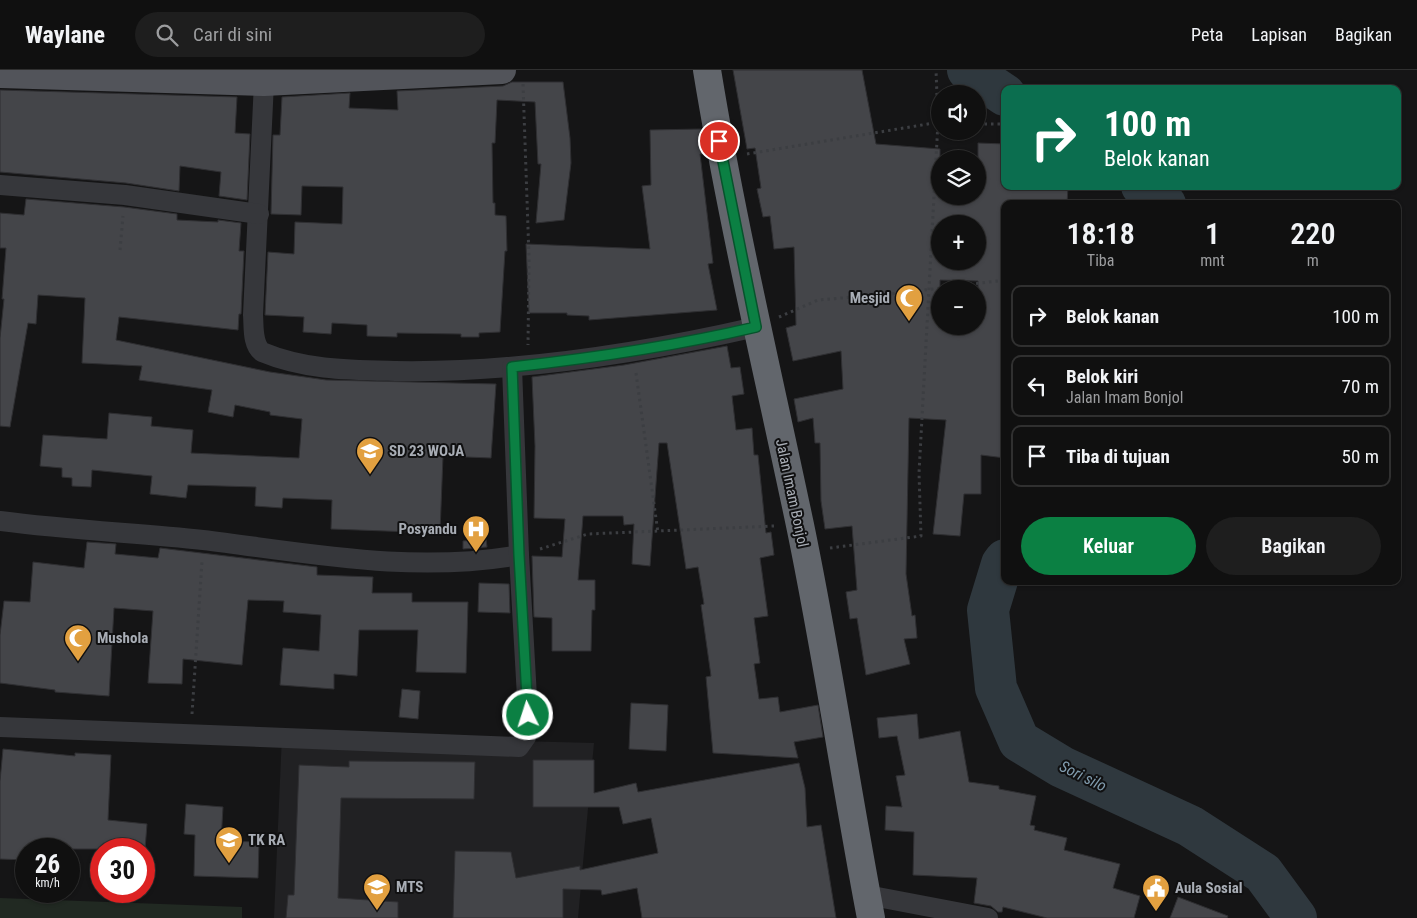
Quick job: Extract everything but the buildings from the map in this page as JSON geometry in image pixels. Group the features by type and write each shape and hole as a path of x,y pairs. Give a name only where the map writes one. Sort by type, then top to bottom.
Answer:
{"highway":[{"name":"Jalan Imam Bonjol","path":"707,70 722,158 756,327 800,525 869,906"}],"main road":[{"path":"0,74 264,82 513,74"}],"street":[{"path":"264,82 253,316 255,342 257,348 262,352 298,364 351,370 420,371 520,366 634,352 691,342 756,327"},
{"path":"0,185 125,195 259,214"},
{"path":"0,727 519,747 526,738 528,715 519,555 520,366"},
{"path":"0,521 204,540 348,560 458,563 486,561 519,555"},
{"path":"869,906 988,918"}],"path":[{"path":"936,70 937,85"},
{"path":"513,74 529,257 520,366"},
{"path":"722,158 881,134 931,124"},
{"path":"986,124 1001,124"},
{"path":"805,552 921,536 919,473 938,140"},
{"path":"120,250 125,195"},
{"path":"756,327 818,300 930,290 1001,281"},
{"path":"634,352 658,533"},
{"path":"519,555 588,534 658,533 800,525"},
{"path":"191,734 204,540"}],"shaded area":[{"path":"282,735 594,743 578,918 274,918"},
{"path":"0,898 15,899 15,903 80,903 80,901 90,901 90,903 242,907 242,918 0,918"}],"waterway":[{"name":"Sori silo","path":"968,70 1001,92"},
{"name":"Sori silo","path":"1147,190 1160,200"},
{"name":"Sori silo","path":"1001,567 988,610 996,688 1019,741 1062,767 1190,826 1263,873 1296,918"}],"place":[{"name":"Mesjid","path":"909,322"},
{"name":"SD 23 WOJA","path":"370,475"},
{"name":"Posyandu","path":"476,553"},
{"name":"Mushola","path":"78,662"},
{"name":"TK RA","path":"229,864"},
{"name":"MTS","path":"377,911"},
{"name":"Aula Sosial","path":"1156,912"}],"route":[{"path":"528,715 519,555 512,367 634,352 691,342 756,327 719,141"}]}
